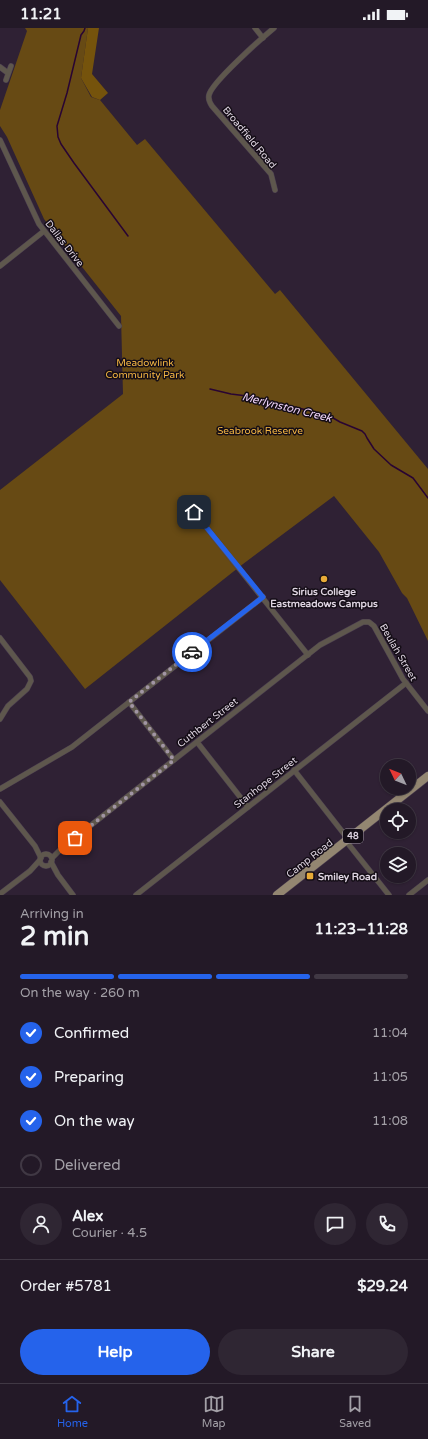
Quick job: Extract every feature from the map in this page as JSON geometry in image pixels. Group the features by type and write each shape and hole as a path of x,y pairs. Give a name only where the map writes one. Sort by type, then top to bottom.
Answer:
{"main road":[{"name":"Camp Road","path":"277,895 428,776"}],"street":[{"path":"255,28 263,38"},
{"name":"Broadfield Road","path":"274,28 245,54 214,86 209,94 209,99 212,106 271,174 275,190"},
{"path":"6,80 11,66"},
{"path":"0,67 8,73"},
{"name":"Dallas Drive","path":"0,140 36,218 44,231 119,326"},
{"path":"0,266 44,231"},
{"path":"184,505 190,507 308,655"},
{"path":"0,789 72,747 263,597"},
{"name":"Cuthbert Street","path":"0,894 62,848 308,655 330,639 360,623 369,622"},
{"name":"Beulah Street","path":"369,622 376,630 406,683 428,711"},
{"path":"0,638 30,677 31,681 27,689 8,706 0,719"},
{"name":"Stanhope Street","path":"136,895 406,683"},
{"path":"129,702 174,760"},
{"path":"197,742 248,807"},
{"path":"294,770 389,895"},
{"path":"1,801 73,895"},
{"path":"409,895 428,880"}],"green space":[{"name":"Seabrook Reserve","path":"25,28 88,28 81,78 91,97 100,100 137,145 145,139 275,294 280,290 428,469 428,641 407,598 402,593 379,552 334,496 243,564 85,689 0,580 0,490 123,394 121,316 44,219 7,137 0,126 0,110 27,31"}],"shaded area":[{"path":"88,28 99,28 92,74 108,93 100,100 92,97 81,78"}],"waterway":[{"name":"Merlynston Creek","path":"85,28 81,35 67,93 57,126 58,137 74,163 128,236"},
{"name":"Merlynston Creek","path":"210,389 328,415 340,422 362,431 374,449 391,465 413,478 428,498"}],"way so far":[{"path":"75,838 174,760 129,702 192,652"}],"place":[{"name":"Sirius College Eastmeadows Campus","path":"324,579"},
{"name":"Smiley Road","path":"310,876"}],"route":[{"path":"192,652 263,597 194,512"}],"park label":[{"name":"Meadowlink Community Park","path":"145,368"}]}
